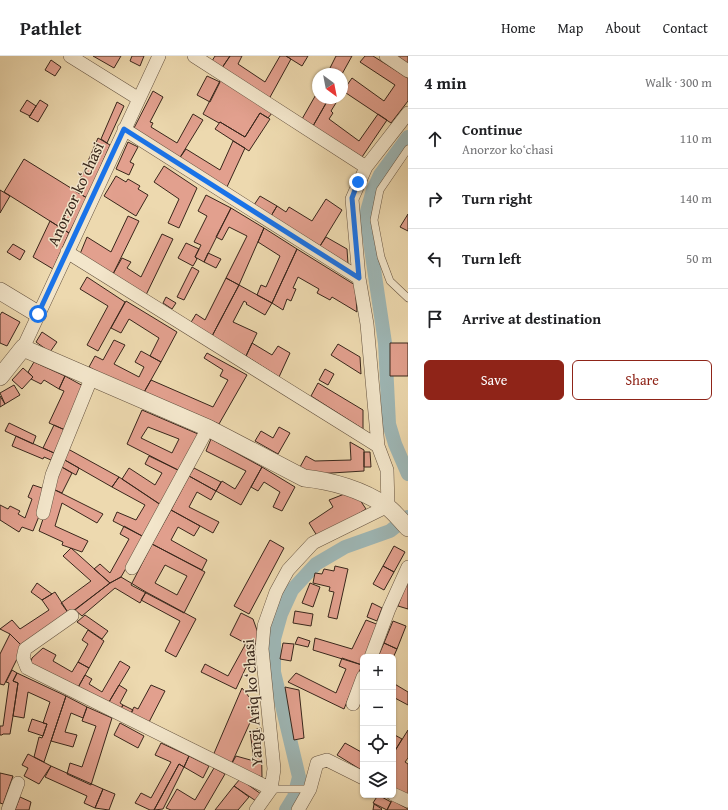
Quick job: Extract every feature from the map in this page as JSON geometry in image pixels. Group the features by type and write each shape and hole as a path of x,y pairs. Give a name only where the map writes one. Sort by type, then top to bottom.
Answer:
{"street":[{"path":"70,56 139,99"},
{"name":"Anorzor koʻchasi","path":"23,348 159,56"},
{"path":"194,56 366,167"},
{"path":"386,56 408,71"},
{"path":"391,510 387,470 378,446 367,324 359,278 352,198 366,167 408,113"},
{"path":"124,129 359,278"},
{"path":"67,252 378,446"},
{"path":"0,291 38,314"},
{"path":"0,376 23,348 91,379 208,428 304,478 317,479 364,493 391,510 408,528"},
{"path":"43,513 52,475 91,379"},
{"path":"132,568 208,428"},
{"name":"Yangi Ariq koʻchasi","path":"256,810 277,789 262,649 264,626 276,592 288,570 314,543 391,510"},
{"path":"371,654 408,567"},
{"path":"72,616 25,649 23,658 26,668 277,789"},
{"path":"353,704 360,685"},
{"path":"298,810 317,763 327,760 360,776"},
{"path":"8,810 18,783"},
{"path":"396,795 408,801"}],"lane":[{"path":"408,149 380,190 374,220 381,257 390,281 408,298"},
{"path":"277,789 307,789"}],"building":[{"path":"93,56 121,56 114,68"},
{"path":"132,56 144,56 140,66 130,61"},
{"path":"215,56 230,56 222,68 212,61"},
{"path":"230,56 242,56 238,64 265,82 280,56 286,56 291,59 269,99 221,69"},
{"path":"286,56 308,56 302,66"},
{"path":"336,56 352,56 345,68 330,68"},
{"path":"365,56 373,56 408,78 408,101 391,123 348,94 348,84 352,78 384,101 395,85 360,62"},
{"path":"392,56 408,56 408,66"},
{"path":"51,60 61,67 55,76 45,70"},
{"path":"207,76 220,82 210,102 197,95"},
{"path":"221,79 272,113 268,118 260,113 245,137 203,114"},
{"path":"153,91 163,97 150,122 153,123 151,127 177,143 193,114 203,120 179,159 133,130"},
{"path":"27,100 36,106 30,116 20,111"},
{"path":"40,100 48,105 38,122 29,117"},
{"path":"117,102 124,106 107,143 101,139"},
{"path":"312,102 312,104 326,104 313,126 302,119"},
{"path":"326,104 335,104 331,111 333,113 329,119 359,141 378,114 387,120 362,157 313,126"},
{"path":"260,113 270,119 249,151 215,129 220,122 245,137"},
{"path":"98,138 110,145 87,198 75,191"},
{"path":"233,141 245,148 226,189 179,159 186,149 220,170"},
{"path":"128,142 138,147 130,162 134,164 129,175 116,169"},
{"path":"24,159 87,198 69,233 4,192"},
{"path":"164,166 197,188 179,228 168,223 179,199 154,182"},
{"path":"116,176 126,182 128,179 140,186 138,189 148,195 136,216 104,196"},
{"path":"0,190 10,196 0,213"},
{"path":"206,195 231,208 204,262 195,257 201,245 194,242 207,216 198,211"},
{"path":"260,196 277,206 271,216 254,205"},
{"path":"326,199 342,210 320,246 271,216 277,206 286,212 289,207 312,221"},
{"path":"231,208 264,228 239,285 226,278 247,236 229,227 222,240 216,237"},
{"path":"408,214 408,231 400,227"},
{"path":"128,216 139,221 113,274 80,254 87,237 111,252"},
{"path":"50,221 69,233 53,269 33,257"},
{"path":"264,228 297,249 272,303 257,295 261,285 266,287 280,256 258,242"},
{"path":"162,234 173,239 146,295 113,274 122,258 131,262 127,268 141,277"},
{"path":"326,237 347,249 348,264 320,246"},
{"path":"186,243 199,249 195,257 197,259 193,266 178,258"},
{"path":"13,244 25,251 20,260 7,252"},
{"path":"297,249 355,285 357,312 332,297 330,300 317,293 319,289 298,277 293,288 296,289 291,301 287,299 283,310 272,303"},
{"path":"208,253 221,259 216,268 204,262"},
{"path":"192,267 199,271 184,300 177,297"},
{"path":"87,277 125,302 98,351 87,345 108,306 80,289"},
{"path":"226,278 239,285 211,338 190,324 196,314 205,320"},
{"path":"239,285 272,303 265,315 246,304 247,303 244,301 233,322 257,333 246,356 211,338"},
{"path":"166,297 176,303 172,309 163,303"},
{"path":"126,301 177,332 161,362 150,356 159,338 129,319 121,333 111,328"},
{"path":"2,312 20,322 7,346 0,343 0,315"},
{"path":"42,332 57,342 50,352 36,342"},
{"path":"114,340 125,345 114,364 139,377 144,367 135,362 141,351 161,362 142,396 89,367 95,356 103,360"},
{"path":"252,343 272,355 278,346 290,353 279,377 246,356"},
{"path":"390,343 408,343 408,376 390,376"},
{"path":"338,344 360,357 361,374 331,355"},
{"path":"207,353 247,375 219,424 144,392 151,380 213,407 228,380 220,376 223,370 204,358"},
{"path":"34,362 65,376 59,389 44,380 41,384 31,379 33,377 28,372"},
{"path":"23,368 33,377 22,389 12,380"},
{"path":"325,369 334,374 328,385 319,380"},
{"path":"65,376 85,387 65,430 49,423 64,391 59,389"},
{"path":"318,383 363,410 363,429 311,396"},
{"path":"14,385 20,395 5,404 0,393"},
{"path":"0,396 5,404 0,407"},
{"path":"142,410 198,434 180,471 127,444","holes":["148,427 179,439 172,453 141,438"]},
{"path":"9,423 36,436 33,444 5,431"},
{"path":"54,425 65,430 54,453 43,448"},
{"path":"279,427 290,433 278,454 255,441 261,431 273,438"},
{"path":"16,436 54,453 51,460 44,457 43,459 12,446"},
{"path":"211,439 262,467 241,505 216,491 222,481 235,489 246,471 206,451"},
{"path":"350,442 364,450 364,471 315,474 300,467 306,456 315,461 351,460"},
{"path":"68,449 119,477 112,487 63,459"},
{"path":"364,452 370,452 371,467 364,467"},
{"path":"149,456 180,471 161,505 122,479 129,468 155,485 162,473 145,464"},
{"path":"63,459 79,468 76,475 60,466"},
{"path":"60,466 72,473 62,493 53,489"},
{"path":"262,467 295,487 282,511 273,507 280,492 264,482 258,491 251,487"},
{"path":"194,468 221,482 216,491 189,476"},
{"path":"189,476 216,491 211,500 197,492 189,507 219,522 213,533 171,510"},
{"path":"119,477 161,505 144,537 113,521 117,512 136,520 145,505 112,487"},
{"path":"33,485 45,489 44,504 33,531 22,527 19,532 0,520 0,505 8,509 10,506 20,511 18,514 25,518 32,499 28,497"},
{"path":"53,489 103,514 97,523 62,503 55,526 88,541 82,552 62,545 63,542 39,531"},
{"path":"347,493 358,497 366,509 319,539 309,523 333,507 329,500"},
{"path":"171,510 200,526 194,536 178,527 171,540 207,560 202,570 152,544"},
{"path":"124,526 144,537 121,577 110,583 94,569 100,564 110,573 129,539 120,534"},
{"path":"270,540 284,548 249,614 234,606"},
{"path":"152,544 205,572 184,613 131,585","holes":["165,565 187,576 177,595 155,583"]},
{"path":"394,546 405,552 394,572 383,566"},
{"path":"71,548 110,583 69,614 61,603 91,581 63,556"},
{"path":"335,566 348,569 337,619 328,617 334,592 329,591 330,587 313,583 315,573 322,574 324,569 334,571"},
{"path":"383,566 394,572 384,590 373,584"},
{"path":"121,577 146,592 140,603 115,588 82,616 75,610 110,583"},
{"path":"407,580 408,581 408,609 398,606"},
{"path":"37,583 52,594 42,600 31,592"},
{"path":"310,583 320,587 313,607 302,603"},
{"path":"55,592 69,614 23,647 10,634 0,629 12,620 20,629 49,610 42,600"},
{"path":"146,592 196,619 176,657 165,651 180,621 141,600"},
{"path":"372,603 382,608 377,621 367,617"},
{"path":"295,611 313,614 311,626 293,623"},
{"path":"241,613 253,619 258,633 254,650 230,635"},
{"path":"85,615 108,631 102,639 77,622"},
{"path":"366,620 379,625 366,654 360,654 360,664 313,650 315,638 352,649"},
{"path":"393,621 406,626 397,649 384,643"},
{"path":"88,630 104,641 89,668 78,662 88,644 82,640"},
{"path":"10,634 23,647 4,685 0,684 0,654"},
{"path":"298,637 310,641 308,647 295,644"},
{"path":"283,643 294,644 291,661 280,659"},
{"path":"384,643 397,649 395,654 379,654"},
{"path":"245,645 254,650 236,689 201,672 205,664 228,676"},
{"path":"43,648 56,655 53,661 72,672 78,662 89,668 76,691 30,665 32,658"},
{"path":"342,658 360,664 360,670 344,709 288,682 296,673 336,693 346,669 339,666"},
{"path":"120,661 130,667 106,707 76,691 85,675 92,679 89,684 102,692"},
{"path":"12,670 17,673 13,681 18,683 10,734 0,735 0,726 3,726 9,683 6,682"},
{"path":"17,673 66,696 44,762 34,757 39,737 42,738 47,724 43,723 50,702 28,692 24,718 13,716 18,683 13,681"},
{"path":"119,685 127,690 120,703 123,705 119,712 106,707"},
{"path":"151,685 165,691 147,726 129,717 134,707 138,709"},
{"path":"396,685 408,692 408,705 396,699"},
{"path":"285,687 299,690 304,738 294,740"},
{"path":"242,688 257,707 230,767 212,758"},
{"path":"66,696 87,707 83,718 71,713 65,732 77,735 73,747 51,741"},
{"path":"123,705 133,710 129,717 119,712"},
{"path":"87,707 112,718 91,785 67,774 70,763 82,767 96,726 82,721"},
{"path":"32,719 47,724 43,736 28,731"},
{"path":"120,723 144,736 138,748 114,735"},
{"path":"261,728 262,777 230,767 236,756 254,761 250,731"},
{"path":"408,730 408,758 405,762 408,764 408,796 396,790 396,749"},
{"path":"396,736 402,739 396,749"},
{"path":"161,743 189,756 184,767 179,764 154,810 150,810 135,803 141,793 151,798 171,762 155,755"},
{"path":"345,743 360,751 360,769 337,755"},
{"path":"28,754 51,766 39,784 24,776 28,768 22,765"},
{"path":"189,756 209,766 203,778 184,767"},
{"path":"179,764 184,767 163,809 154,810"},
{"path":"51,766 103,789 95,808 84,803 87,796 45,777"},
{"path":"214,768 225,774 204,810 171,810 166,808 177,789 195,800"},
{"path":"0,773 13,776 3,804 0,803"},
{"path":"240,779 261,794 256,801 234,786"},
{"path":"234,786 249,797 238,810 215,810"},
{"path":"103,789 115,794 109,810 95,808"},
{"path":"20,797 31,802 29,810 15,810"},
{"path":"376,798 384,798 391,802 387,810 373,803"},
{"path":"392,800 408,809 408,810 387,810"},
{"path":"374,804 382,809 373,810"}],"waterway":[{"path":"408,137 380,175 373,190 366,215 385,343 389,424 395,444 408,474"},
{"path":"286,810 294,797 299,777 274,672 274,639 281,614 292,590 316,564 345,547 390,531 408,517"}],"route":[{"path":"38,314 124,129 359,278 352,198 358,182"}]}
